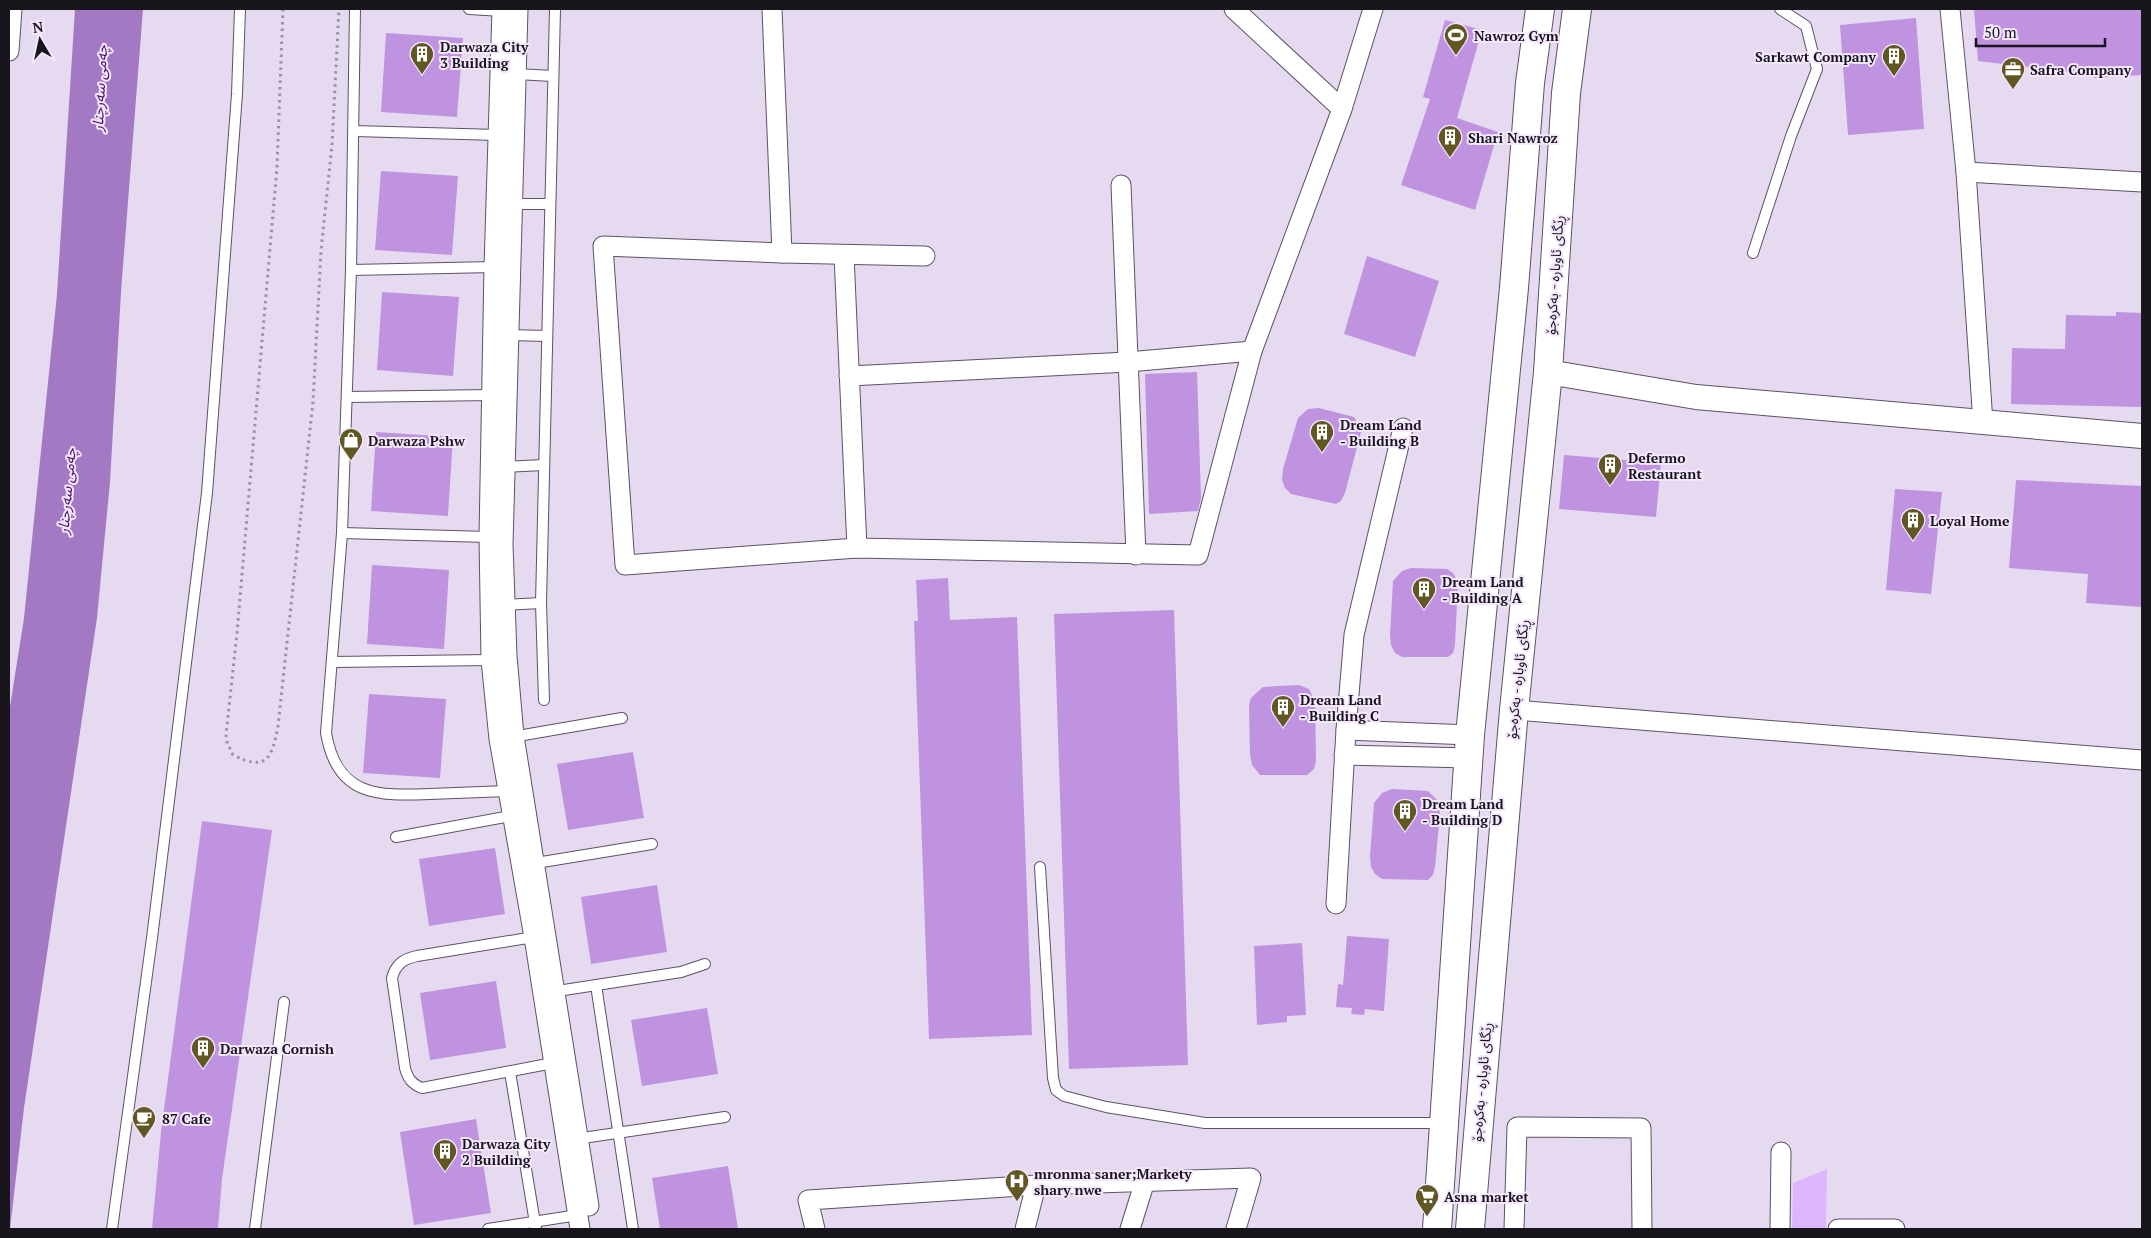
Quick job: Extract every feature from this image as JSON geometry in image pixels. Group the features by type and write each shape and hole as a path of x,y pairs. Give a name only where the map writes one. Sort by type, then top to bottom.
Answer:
{"main road":[{"path":"1438,1216 1470,747 1514,288 1530,83 1540,9"},
{"name":"ڕێگای ئاوبارە - بەکرەجۆ","path":"1470,1218 1514,710 1548,372 1566,93 1577,9"},
{"path":"1444,1135 1447,1157 1456,1163 1468,1162 1475,1155"},
{"path":"1438,1216 1445,1192 1453,1189 1460,1191 1470,1218"}],"street":[{"path":"9,51 12,9"},
{"path":"507,9 516,74 503,544 507,656 507,791 534,937 549,992 572,1140 579,1222"},
{"path":"507,9 498,135 494,267 490,537 491,660 506,738 536,863 549,992 553,1063 592,1229"},
{"path":"772,9 782,253"},
{"path":"1234,9 1342,109"},
{"path":"925,256 844,255 603,246 625,565 857,548 1198,555 1252,351 1342,109 1373,9"},
{"path":"1950,9 1966,172 1983,423"},
{"path":"1966,172 2142,182"},
{"path":"1121,185 1136,555"},
{"path":"844,255 857,548"},
{"path":"849,376 1128,362 1252,351"},
{"path":"1548,372 1696,397 2142,436"},
{"path":"1336,904 1344,755 1354,635 1403,428"},
{"path":"1514,710 2142,760"},
{"path":"1346,730 1470,747"},
{"path":"1344,755 1470,747"},
{"path":"1514,1229 1517,1127 1641,1128 1642,1229"},
{"path":"1780,1229 1781,1152"},
{"path":"816,1229 808,1200 1036,1185 1251,1178 1236,1229"},
{"path":"1130,1229 1145,1182"},
{"path":"1025,1229 1036,1185"},
{"path":"1838,1229 1895,1229"}],"lane":[{"path":"112,1229 152,938 207,493 237,94 240,9"},
{"path":"355,9 351,270 342,533 326,733 333,758 348,779 365,789 384,795 507,791"},
{"path":"469,9 507,9"},
{"path":"544,700 542,603 544,466 555,9"},
{"path":"1753,253 1791,136 1816,69 1806,26 1780,9"},
{"path":"516,74 553,76"},
{"path":"354,131 498,135"},
{"path":"511,204 550,204"},
{"path":"351,270 494,267"},
{"path":"508,335 547,336"},
{"path":"347,397 492,396"},
{"path":"505,467 544,466"},
{"path":"342,533 490,537"},
{"path":"505,605 542,603"},
{"path":"332,662 491,660"},
{"path":"506,738 622,718"},
{"path":"396,837 511,816"},
{"path":"536,863 652,844"},
{"path":"1040,867 1052,1078 1056,1090 1064,1096 1106,1107 1205,1123 1444,1135"},
{"path":"534,937 408,958 400,962 394,969 392,978 405,1068 407,1077 413,1084 422,1088 553,1063"},
{"path":"549,992 681,972 704,964"},
{"path":"596,985 634,1229"},
{"path":"255,1229 284,1002"},
{"path":"510,1072 535,1226"},
{"path":"572,1140 725,1117"},
{"path":"488,1229 579,1222"}],"path":[{"path":"283,9 277,166 237,633 227,727 227,742 231,753 243,760 254,762 267,759 270,756 275,744 278,726 313,402 321,251 332,145 339,9"}],"shaded area":[{"path":"1827,1169 1826,1229 1792,1229 1793,1183"}],"water":[{"name":"چەمی سەرچنار","path":"75,9 143,9 121,292 110,482 97,618 24,1108 9,1229 9,713 24,618 57,294"}],"building":[{"path":"1974,9 2142,9 2142,75 2094,78 2094,75 1978,61"},
{"name":"Sarkawt Company","path":"1916,18 1924,129 1848,135 1840,25"},
{"name":"Shari Nawroz","path":"1445,20 1482,30 1457,118 1498,132 1475,210 1401,185 1430,99 1423,97"},
{"name":"Darwaza City 3 Building","path":"386,33 463,38 457,117 381,112"},
{"path":"381,171 458,176 452,255 375,250"},
{"path":"1367,256 1439,281 1415,357 1344,334"},
{"path":"382,292 459,297 453,376 377,370"},
{"path":"2116,312 2142,313 2142,407 2011,404 2012,348 2065,349 2066,315 2116,316"},
{"path":"1197,372 1201,498 1198,511 1149,514 1145,374"},
{"name":"Dream Land - Building B","path":"1319,408 1354,417 1361,432 1345,493 1341,501 1336,504 1291,494 1285,488 1282,480 1283,469 1298,418 1308,409"},
{"path":"376,432 453,437 448,516 371,511"},
{"name":"Defermo Restaurant","path":"1564,455 1661,463 1656,517 1559,509"},
{"path":"2016,480 2142,486 2142,607 2086,603 2088,574 2009,568"},
{"name":"Loyal Home","path":"1895,489 1942,492 1931,594 1886,590"},
{"path":"372,565 449,570 444,649 367,644"},
{"name":"Dream Land - Building A","path":"1411,568 1447,569 1453,573 1458,582 1455,645 1453,653 1448,657 1402,657 1395,653 1391,645 1393,581 1402,571"},
{"path":"948,578 950,620 1017,617 1032,1035 929,1039 914,621 918,621 916,580"},
{"path":"1174,610 1188,1065 1069,1069 1054,614"},
{"name":"Dream Land - Building C","path":"1299,685 1309,689 1315,702 1316,761 1314,769 1307,775 1260,775 1252,765 1250,755 1249,705 1251,698 1263,687"},
{"path":"369,694 446,699 440,778 363,773"},
{"path":"633,752 644,818 568,830 557,764"},
{"name":"Dream Land - Building D","path":"1392,789 1428,791 1437,800 1440,814 1435,867 1433,875 1428,880 1382,879 1375,874 1371,867 1370,856 1374,803 1382,793"},
{"name":"Darwaza Cornish","path":"202,821 272,830 222,1179 218,1229 152,1229 161,1132"},
{"path":"495,848 505,914 429,926 419,859"},
{"path":"657,885 667,952 591,964 581,897"},
{"path":"1347,936 1389,939 1384,1011 1365,1009 1364,1015 1351,1014 1352,1008 1336,1007 1338,984 1343,985"},
{"path":"1302,943 1306,1015 1287,1016 1287,1022 1257,1025 1254,946"},
{"path":"496,981 506,1048 430,1060 420,993"},
{"path":"707,1008 718,1074 642,1086 631,1020"},
{"name":"Darwaza City 2 Building","path":"476,1119 491,1213 414,1225 400,1132"},
{"path":"728,1166 738,1229 660,1229 652,1178"}],"place":[{"name":"Nawroz Gym","path":"1456,56"},
{"name":"Darwaza City 3 Building","path":"422,75"},
{"name":"Sarkawt Company","path":"1894,77"},
{"name":"Safra Company","path":"2013,90"},
{"name":"Shari Nawroz","path":"1450,158"},
{"name":"Dream Land - Building B","path":"1322,453"},
{"name":"Darwaza Pshw","path":"351,461"},
{"name":"Defermo Restaurant","path":"1610,486"},
{"name":"Loyal Home","path":"1913,541"},
{"name":"Dream Land - Building A","path":"1424,610"},
{"name":"Dream Land - Building C","path":"1283,728"},
{"name":"Dream Land - Building D","path":"1405,832"},
{"name":"Darwaza Cornish","path":"203,1069"},
{"name":"87 Cafe","path":"144,1139"},
{"name":"Darwaza City 2 Building","path":"445,1172"},
{"name":"mronma saner;Markety shary nwe","path":"1017,1202"},
{"name":"Asna market","path":"1427,1217"}]}
